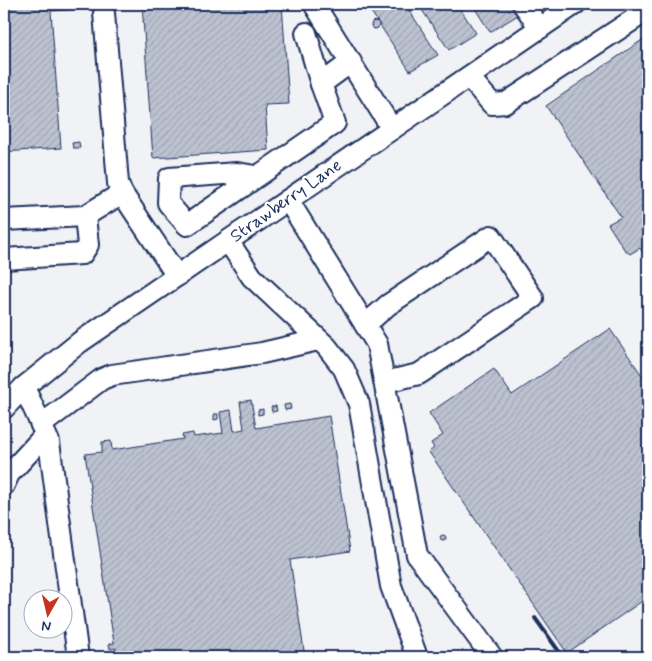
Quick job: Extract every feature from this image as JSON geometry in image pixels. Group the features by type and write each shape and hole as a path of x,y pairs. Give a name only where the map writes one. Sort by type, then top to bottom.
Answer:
{"street":[{"path":"314,4 392,129"},
{"path":"523,4 540,28"},
{"name":"Strawberry Lane","path":"4,408 24,387 64,353 575,4"},
{"path":"469,77 492,104 506,102 648,10"},
{"path":"104,14 116,172 122,193 177,276"},
{"path":"255,176 335,123 306,33"},
{"path":"321,84 351,62"},
{"path":"4,220 85,216 122,193"},
{"path":"288,200 377,344 418,555 492,657"},
{"path":"4,259 82,254 88,245 85,216"},
{"path":"365,325 388,305 491,236 533,298 420,374 385,382"},
{"path":"228,241 252,277 318,340 344,369 359,404 391,586 417,657"},
{"path":"4,485 9,474 43,430 102,379 112,375 262,353 318,340"},
{"path":"24,387 49,442 78,657"}],"building":[{"path":"4,4 112,4 112,7 51,11 61,148 4,152"},
{"path":"142,4 282,4 289,104 265,105 268,150 153,158"},
{"path":"366,4 405,4 438,55 410,71"},
{"path":"427,4 457,4 476,33 449,50 422,10"},
{"path":"472,4 511,4 518,15 490,32"},
{"path":"375,21 379,25 375,29 371,25"},
{"path":"648,36 648,260 640,248 630,254 624,249 608,224 621,217 546,106"},
{"path":"79,142 80,148 73,148 72,143"},
{"path":"610,329 648,384 648,597 567,653 429,452 434,448 431,443 443,435 429,413 494,369 512,395"},
{"path":"251,400 256,428 329,416 350,551 290,560 305,657 113,657 112,651 116,651 116,648 110,649 109,644 114,643 85,454 102,452 102,442 111,441 112,450 183,439 182,435 193,433 194,437 223,433 220,412 231,410 234,431 244,429 240,402"},
{"path":"290,404 291,409 285,410 284,405"},
{"path":"276,406 277,411 272,412 271,407"},
{"path":"263,409 263,414 258,415 258,410"},
{"path":"214,414 218,414 218,419 214,420"},
{"path":"443,535 446,538 443,541 440,538"}],"railway":[{"path":"535,618 563,657"}]}
